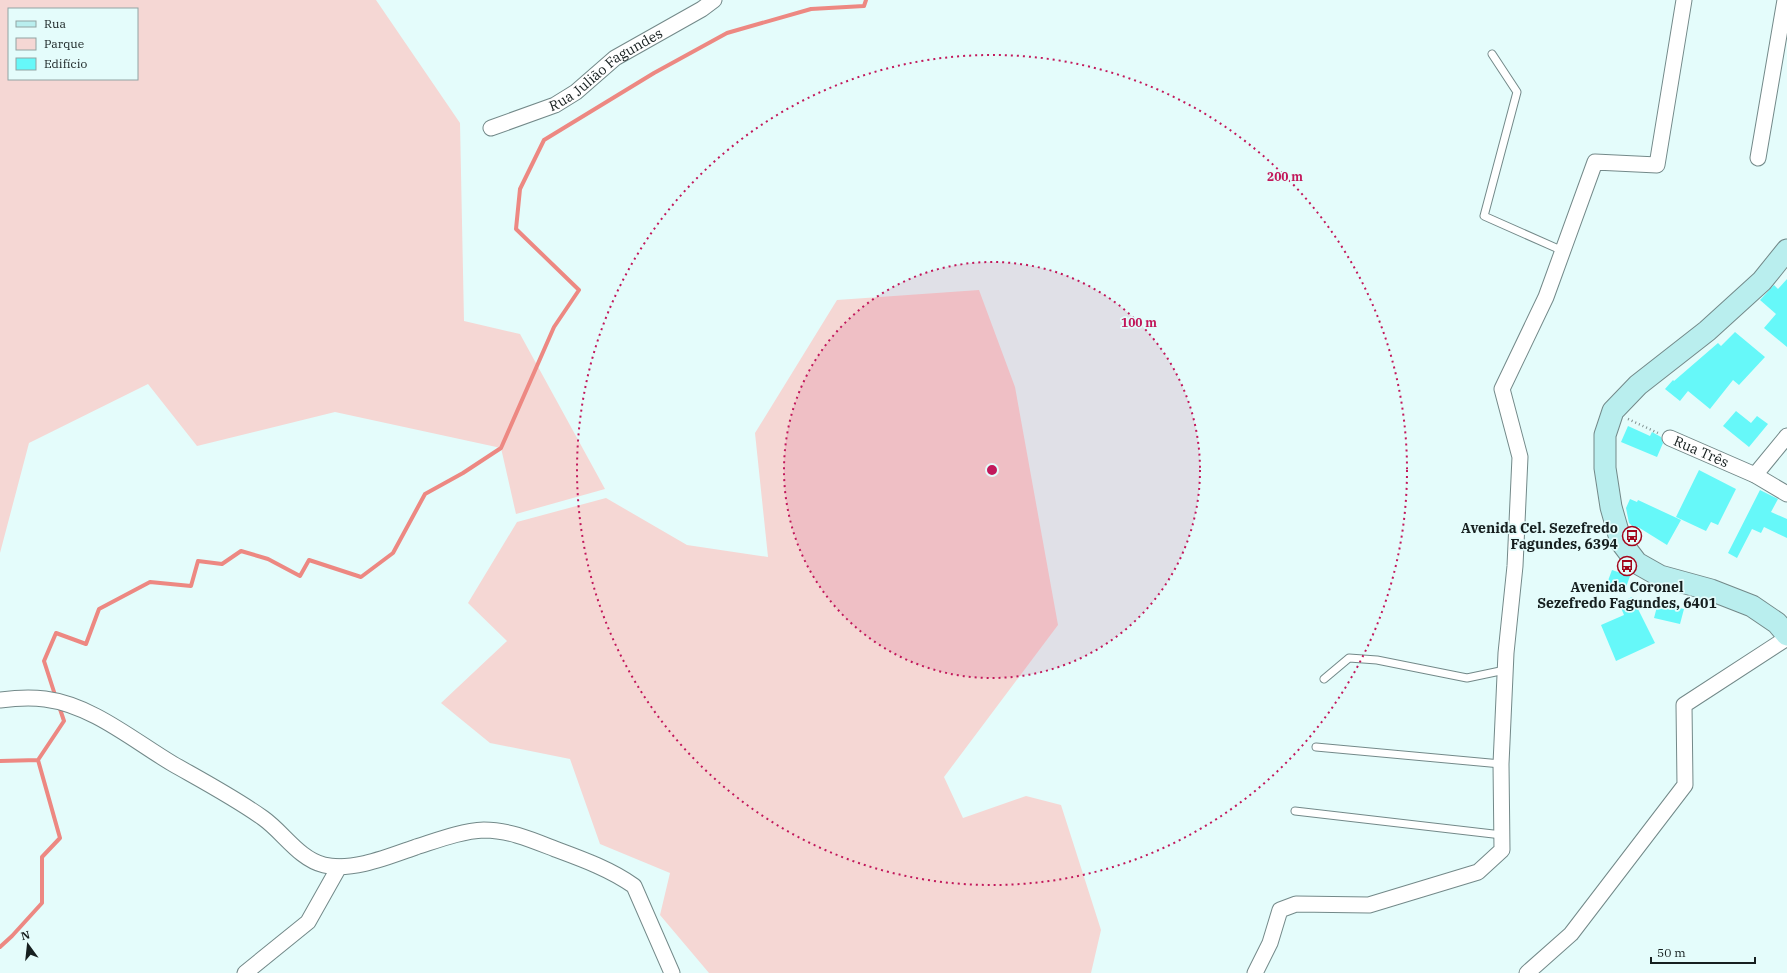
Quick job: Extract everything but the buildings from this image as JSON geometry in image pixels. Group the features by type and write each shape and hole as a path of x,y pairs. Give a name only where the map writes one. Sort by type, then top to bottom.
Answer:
{"main road":[{"path":"1787,250 1762,281 1708,330 1638,385 1613,411 1605,435 1605,468 1611,507 1622,542 1637,562 1660,576 1710,590 1752,606 1777,624 1787,636"}],"street":[{"name":"Rua Julião Fagundes","path":"491,128 555,105 576,92 615,58 702,9 714,0"},
{"path":"1255,973 1270,944 1280,910 1296,904 1369,905 1478,872 1502,850 1501,764 1505,670 1515,566 1520,457 1502,389 1546,297 1595,162 1657,165 1684,0"},
{"path":"1758,158 1784,0"},
{"path":"1755,475 1787,436"},
{"name":"Rua Três","path":"1670,438 1755,475 1787,494"},
{"path":"1527,973 1571,934 1685,785 1684,704 1787,636"},
{"path":"0,700 30,697 58,701 91,715 129,734 173,764 193,774 263,818 305,855 323,865 339,867 355,865 395,855 433,842 474,831 509,832 580,858 621,877 634,886 672,973"},
{"path":"245,973 308,922 339,867"}],"lane":[{"path":"1492,54 1517,92 1484,216 1563,251"},
{"path":"1324,679 1349,658 1376,660 1467,678 1505,670"},
{"path":"1316,747 1501,764"},
{"path":"1295,811 1502,835"}],"path":[{"name":"Rua Três","path":"1613,411 1670,438"}],"green space":[{"path":"0,0 376,0 460,123 464,321 520,334 605,489 516,514 501,448 335,412 197,446 148,384 29,443 0,553"},
{"path":"979,290 1015,387 1058,625 944,777 963,818 1026,796 1061,805 1101,930 1091,973 709,973 660,915 670,873 600,844 570,759 490,743 441,703 507,641 468,603 517,522 606,498 687,545 768,557 755,433 837,300"}],"waterway":[{"path":"56,698 44,661 56,633 86,644 99,609 150,582 191,586 198,561 222,564 241,551 268,559 300,576 309,560 361,577 393,553 425,494 463,473 501,448 554,327 579,290 516,229 520,189 544,140 654,73 727,33 811,9 864,6 866,0"},
{"path":"0,947 42,903 42,857 60,838 38,760 64,721 59,706"},
{"path":"0,761 38,760"}],"place":[{"name":"Avenida Cel. Sezefredo Fagundes, 6394","path":"1632,536"},
{"name":"Avenida Coronel Sezefredo Fagundes, 6401","path":"1627,566"}]}
